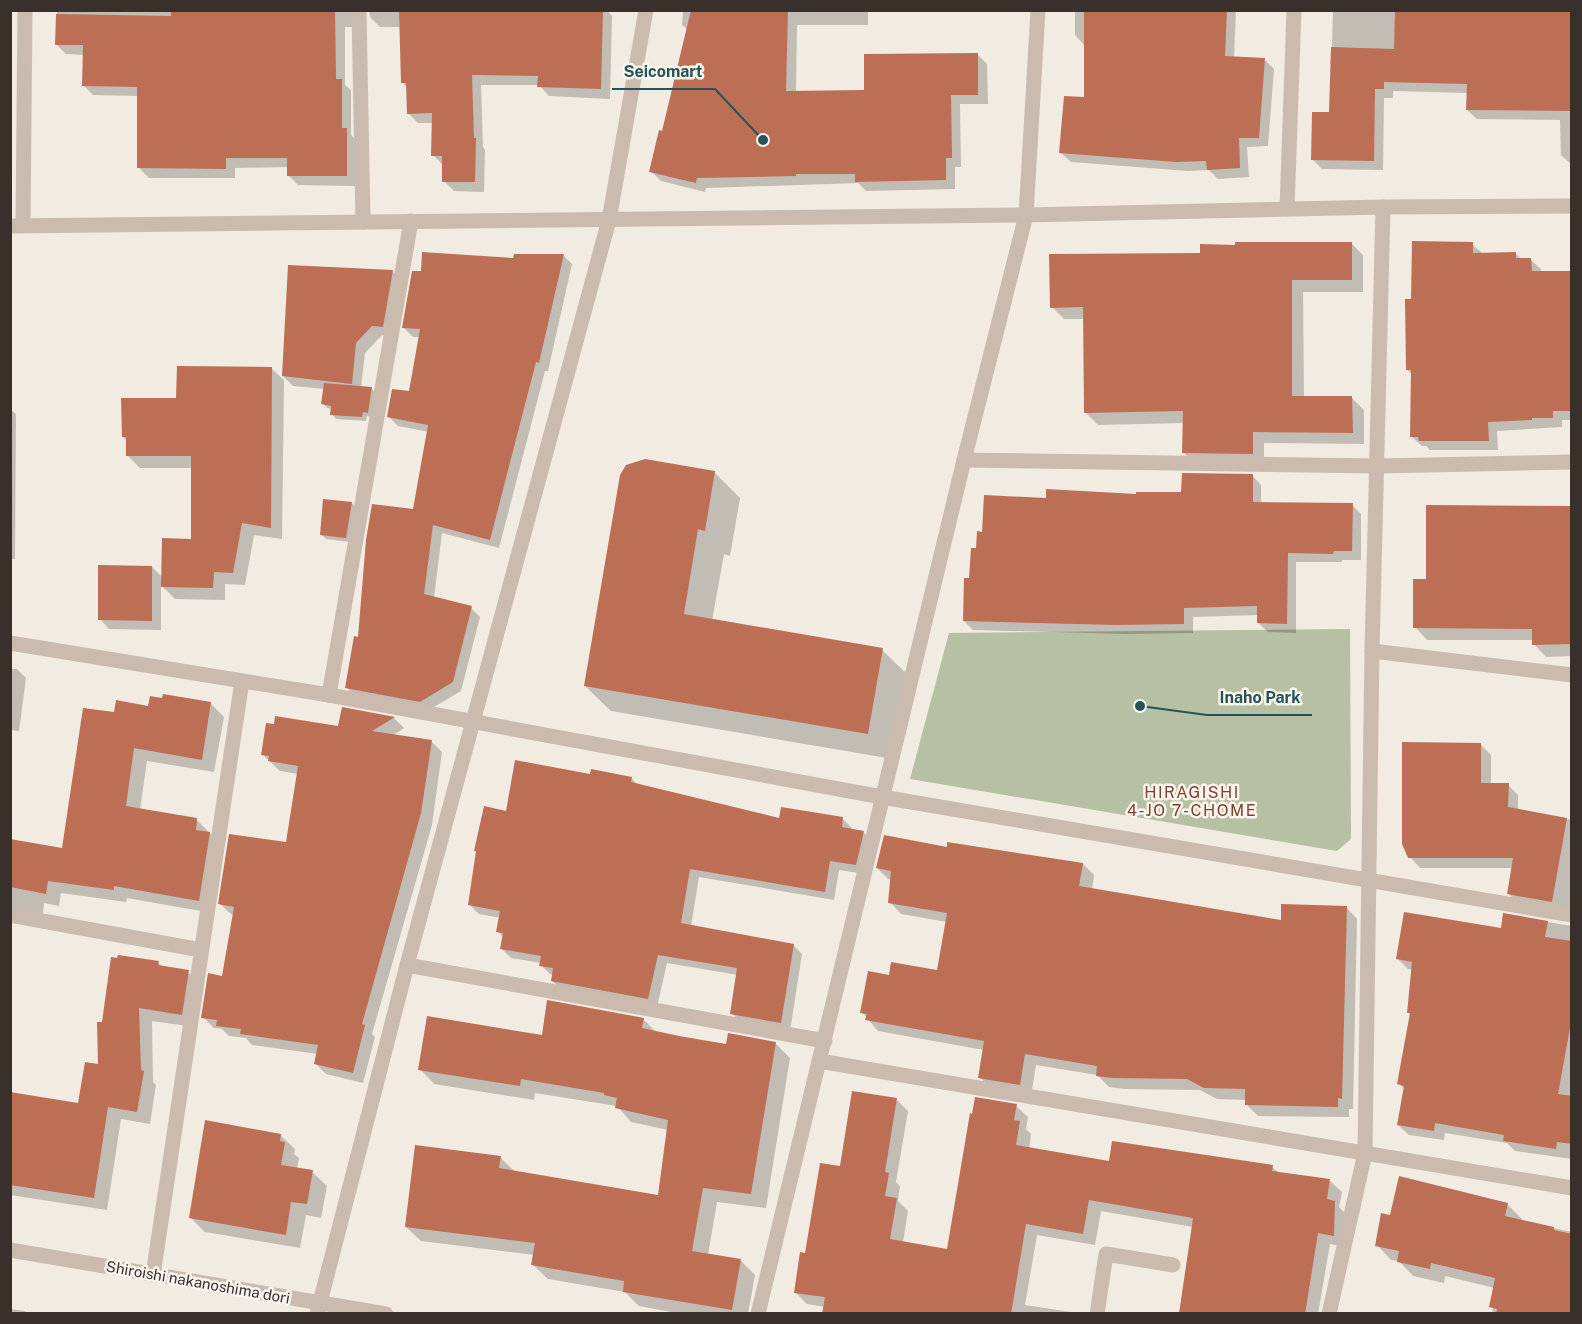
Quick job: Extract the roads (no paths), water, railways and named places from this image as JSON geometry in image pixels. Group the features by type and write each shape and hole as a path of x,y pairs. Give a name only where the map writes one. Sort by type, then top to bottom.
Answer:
{"street":[{"path":"25,10 17,226 1026,215 1383,207 1572,206"},
{"path":"359,10 363,222"},
{"path":"318,1308 407,965 609,220 646,10"},
{"path":"758,1314 964,460 1026,215 1038,10"},
{"path":"1287,209 1294,10"},
{"path":"1329,1314 1365,1153 1372,651 1383,207"},
{"path":"329,695 411,221"},
{"path":"964,460 1377,466 1572,462"},
{"path":"10,643 329,695 882,797 1572,915"},
{"path":"1372,651 1572,675"},
{"path":"153,1275 242,681"},
{"path":"10,915 201,950"},
{"path":"407,965 825,1041"},
{"path":"819,1061 1572,1188"},
{"name":"Shiroishi nakanoshima dori","path":"10,1250 153,1275 318,1308 386,1314"},
{"path":"1097,1314 1106,1254 1173,1265"}],"place":[{"name":"Seicomart","path":"763,140"},
{"name":"Inaho Park","path":"1140,706"}],"district":[{"name":"HIRAGISHI 4-JO 7-CHOME","path":"1192,801"}]}
